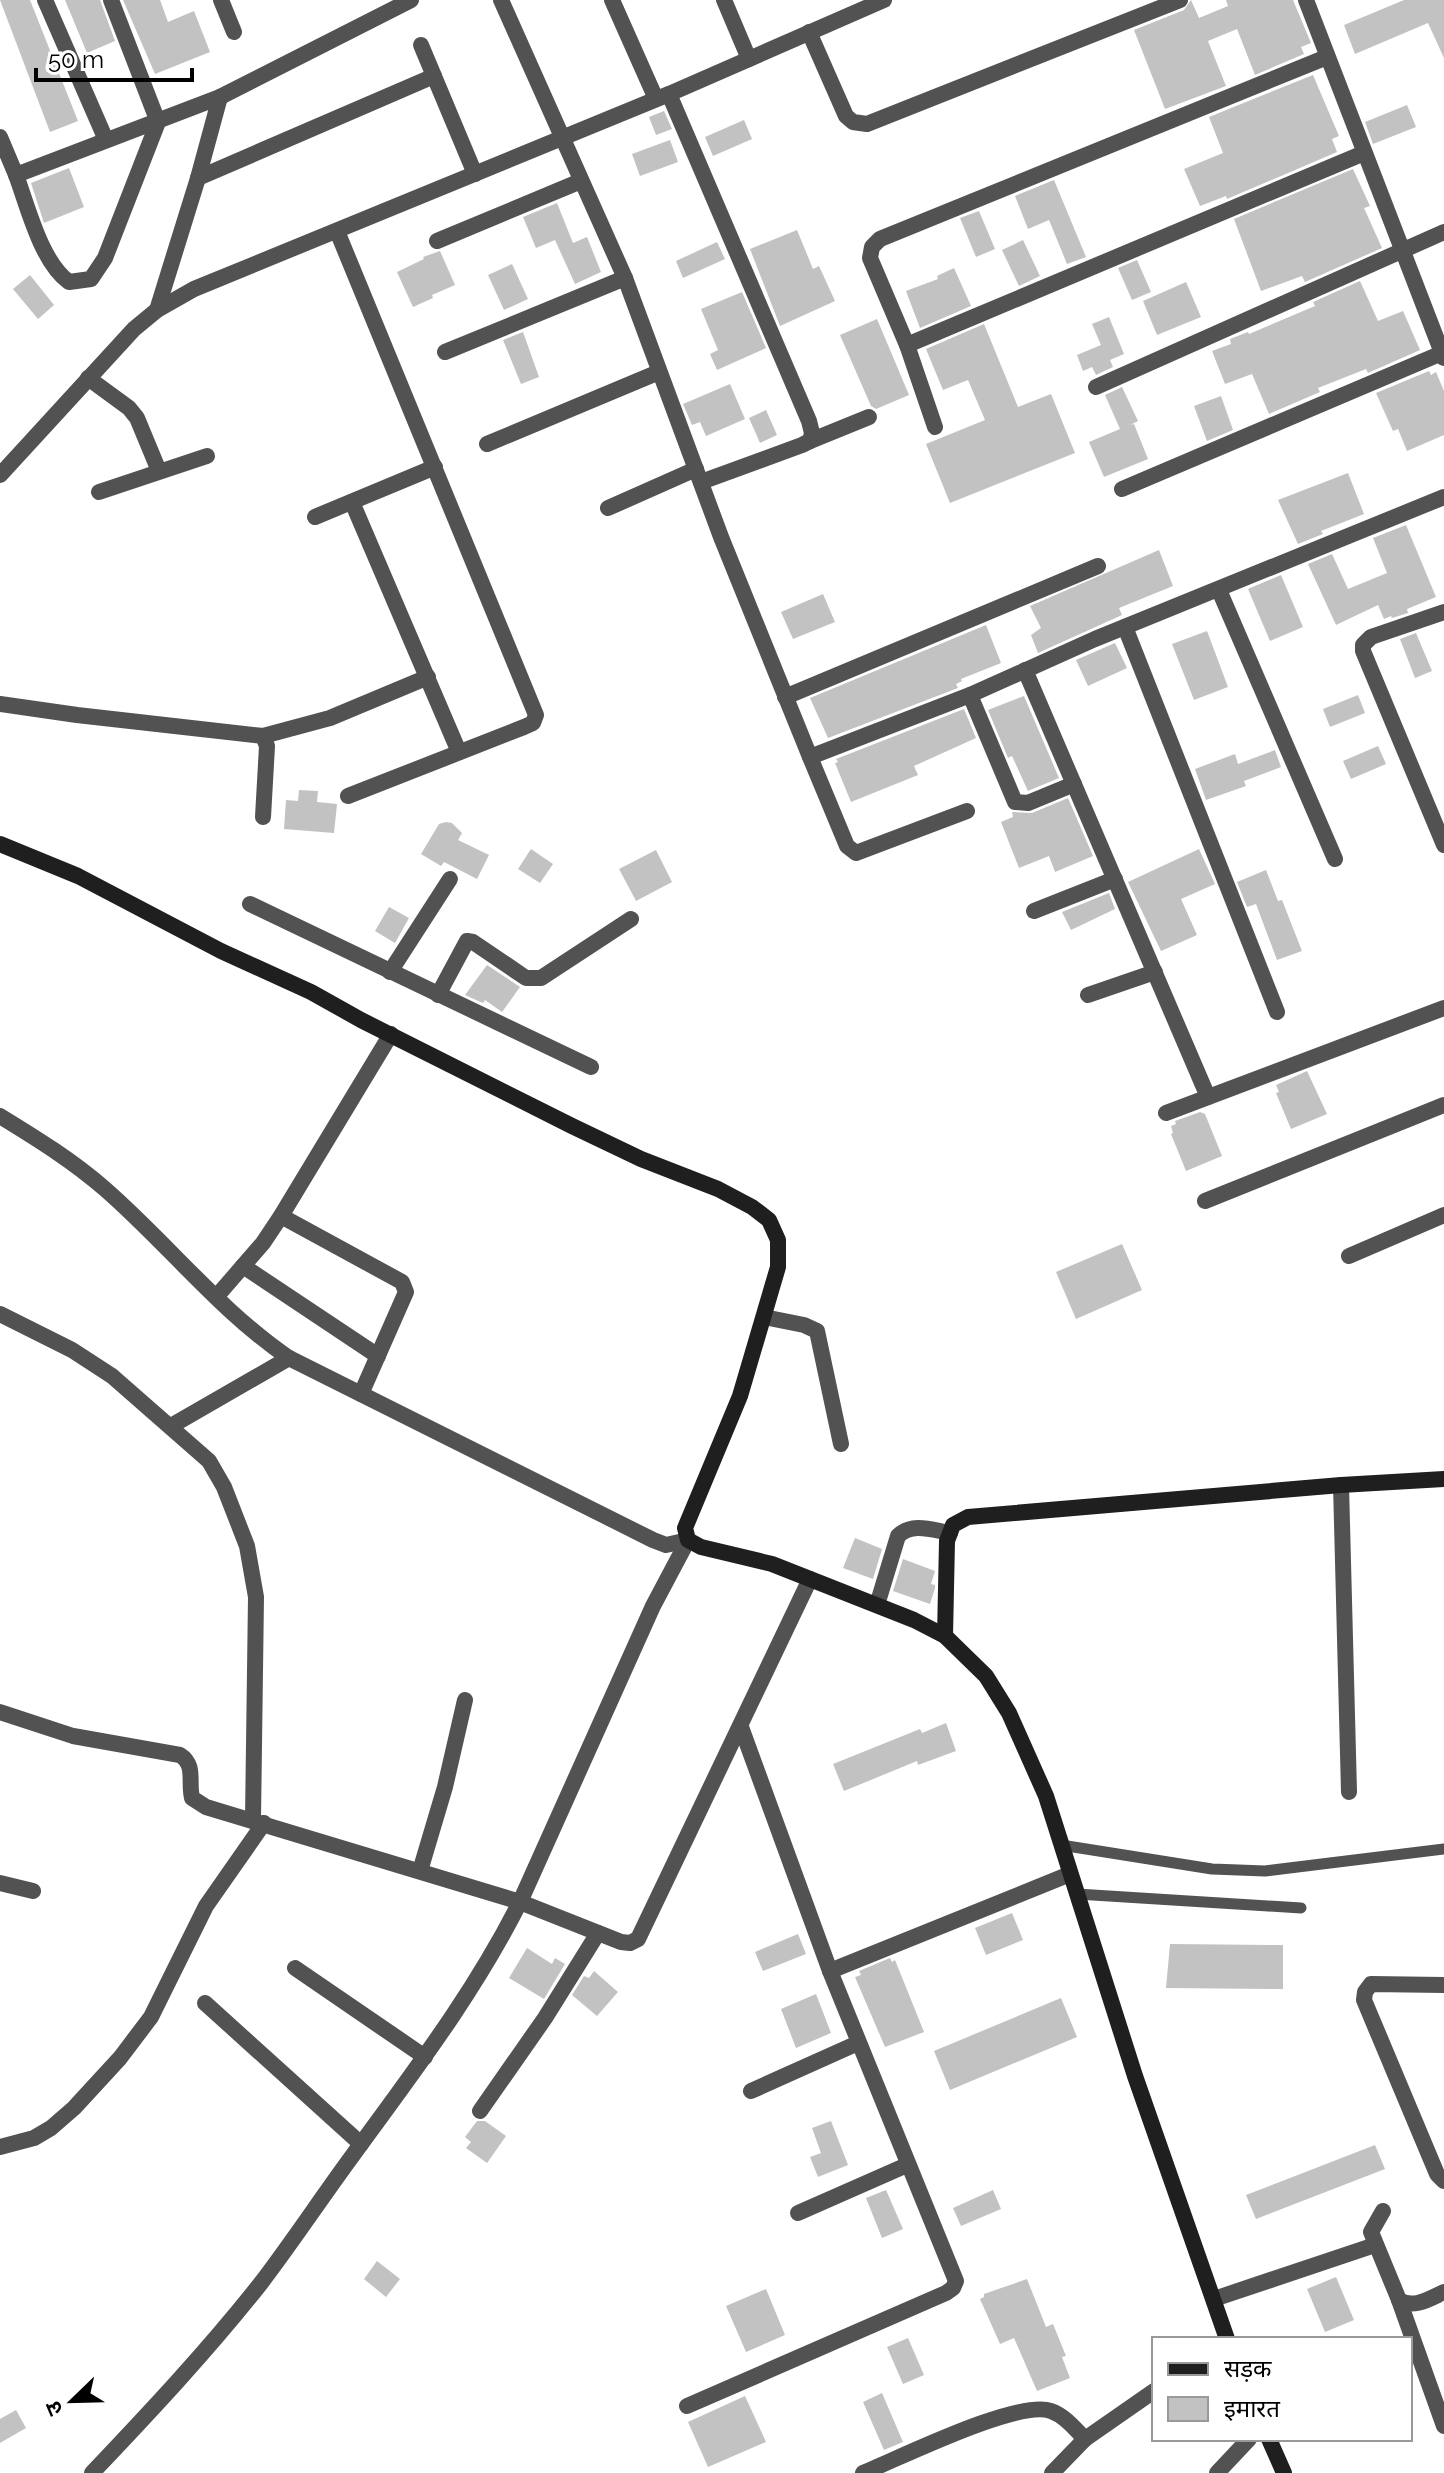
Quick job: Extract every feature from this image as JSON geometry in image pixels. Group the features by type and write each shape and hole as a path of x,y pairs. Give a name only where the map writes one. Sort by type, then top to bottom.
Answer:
{"street":[{"path":"45,0 106,140"},
{"path":"0,137 57,274 69,282 91,279 105,258 158,122 111,0"},
{"path":"221,0 234,32"},
{"path":"16,175 220,97 411,0"},
{"path":"501,0 625,278 698,476 847,846 856,853 967,811"},
{"path":"612,0 662,97 809,421 810,441"},
{"path":"724,0 749,59"},
{"path":"0,475 134,329 157,310 194,289 662,97 809,32 850,7 884,0"},
{"path":"809,32 846,116 853,122 867,124 1180,0"},
{"path":"1122,489 1443,355 1306,0"},
{"path":"421,45 475,174"},
{"path":"935,427 907,345 870,258 872,247 880,239 1327,57"},
{"path":"198,178 434,76"},
{"path":"157,310 220,97"},
{"path":"907,345 1364,153"},
{"path":"437,241 581,181"},
{"path":"337,231 536,715 533,723 348,796"},
{"path":"1096,387 1444,232"},
{"path":"445,352 625,278"},
{"path":"487,444 659,372"},
{"path":"88,378 129,408 144,431 159,471"},
{"path":"608,508 810,441 869,417"},
{"path":"99,492 207,456"},
{"path":"315,517 435,467"},
{"path":"810,757 970,695 1125,627 1444,497"},
{"path":"352,502 459,752"},
{"path":"785,697 1098,566"},
{"path":"1219,590 1335,859"},
{"path":"1444,612 1371,637 1363,645 1363,651 1444,845"},
{"path":"1125,627 1277,1012"},
{"path":"1025,670 1208,1097"},
{"path":"0,704 263,736 330,718 428,677"},
{"path":"970,695 1015,802 1028,803 1074,784"},
{"path":"263,736 267,746 263,817"},
{"path":"0,844 78,876 221,951 311,992 609,1144 718,1189 769,1220 778,1240 778,1267 764,1317 740,1396 685,1528 688,1540 653,1606 492,1958 425,2057 243,2305 92,2473"},
{"path":"390,972 450,879"},
{"path":"1034,911 1115,879"},
{"path":"250,904 591,1067"},
{"path":"438,995 467,941 533,980 541,978 631,919"},
{"path":"1088,995 1155,972"},
{"path":"1166,1113 1444,1008"},
{"path":"217,1296 281,1216 391,1034"},
{"path":"1205,1201 1444,1105"},
{"path":"0,1116 105,1188 263,1341 289,1358 653,1540 666,1545 688,1540 701,1547 772,1564 914,1620 945,1636 986,1676 1009,1713 1046,1796 1181,2213 1226,2337"},
{"path":"1349,1256 1444,1215"},
{"path":"281,1216 402,1282 406,1292 361,1394"},
{"path":"243,1266 378,1356"},
{"path":"0,1314 72,1350 112,1376 209,1461 224,1487 247,1546 254,1576 258,1821 206,1906 151,2017 120,2058 51,2128 34,2138 0,2147"},
{"path":"764,1317 804,1325 817,1331 841,1444"},
{"path":"171,1426 289,1358"},
{"path":"945,1636 947,1541 953,1525 968,1517 1444,1479"},
{"path":"1341,1485 1349,1792"},
{"path":"877,1605 898,1536 903,1531 917,1527 950,1533"},
{"path":"0,1712 73,1736 180,1755 191,1767 192,1798 206,1807 520,1902 630,1943 638,1939 810,1579"},
{"path":"420,1871 445,1787 465,1700"},
{"path":"687,2406 953,2288 956,2281 830,1971 741,1727"},
{"path":"830,1971 1070,1874"},
{"path":"0,1883 33,1891"},
{"path":"480,2111 545,2018 598,1933"},
{"path":"295,1968 425,2057"},
{"path":"1444,1985 1371,1984 1364,2000 1437,2174 1444,2181"},
{"path":"205,2003 361,2144"},
{"path":"751,2091 858,2043"},
{"path":"798,2213 907,2165"},
{"path":"1383,2211 1371,2232 1440,2398 1444,2426"},
{"path":"1214,2299 1375,2245"},
{"path":"1399,2300 1407,2305 1444,2292"},
{"path":"1052,2473 1085,2439 1152,2392"},
{"path":"863,2473 979,2425 1027,2410 1049,2410 1064,2419 1085,2439"},
{"path":"1217,2473 1247,2441"},
{"path":"1270,2441 1284,2473"}],"lane":[{"path":"1061,1845 1236,1871 1265,1871 1444,1849"},
{"path":"1077,1894 1301,1908"}],"building":[{"path":"0,0 30,0 78,121 50,132"},
{"path":"65,0 100,0 115,41 87,53"},
{"path":"123,0 160,0 168,22 194,11 210,52 155,74"},
{"path":"1191,0 1199,18 1228,6 1226,0 1293,0 1311,43 1301,47 1304,54 1255,75 1237,29 1208,41 1226,86 1165,109 1134,30 1184,10"},
{"path":"1404,0 1444,0 1444,58 1428,23 1355,54 1344,25"},
{"path":"1313,75 1339,136 1332,139 1337,152 1227,199 1226,196 1200,206 1184,169 1223,153 1209,117"},
{"path":"1407,105 1416,127 1373,144 1365,122"},
{"path":"664,111 672,129 656,135 649,117"},
{"path":"744,120 752,139 713,156 705,137"},
{"path":"670,140 678,162 640,176 632,154"},
{"path":"69,168 84,207 44,223 31,183"},
{"path":"1353,169 1370,206 1364,208 1382,248 1305,282 1302,276 1261,291 1234,219"},
{"path":"1054,180 1086,257 1067,264 1049,220 1028,229 1015,196"},
{"path":"557,203 573,243 587,237 601,272 575,284 555,240 536,248 523,217"},
{"path":"979,211 995,249 976,257 960,218"},
{"path":"797,230 813,269 819,266 835,301 780,326 750,249"},
{"path":"1023,240 1040,276 1019,286 1002,250"},
{"path":"717,242 725,259 683,278 676,261"},
{"path":"440,251 455,285 413,307 397,272"},
{"path":"1137,260 1151,292 1132,300 1118,268"},
{"path":"512,264 528,299 504,310 488,275"},
{"path":"954,268 971,306 920,328 906,291 938,279 937,276"},
{"path":"30,275 54,305 38,319 13,289"},
{"path":"1360,281 1378,321 1403,311 1420,350 1368,373 1366,369 1318,388 1320,392 1269,414 1252,374 1225,384 1212,351 1231,344 1230,339 1315,306 1313,302"},
{"path":"1186,282 1201,317 1157,335 1143,301"},
{"path":"742,292 766,348 717,370 710,354 718,350 701,309"},
{"path":"1109,317 1124,354 1110,360 1113,367 1096,375 1092,367 1083,371 1077,355 1101,345 1092,324"},
{"path":"877,319 909,395 876,409 871,406 840,335"},
{"path":"984,324 1018,407 1051,394 1075,453 950,503 926,444 985,420 968,380 943,390 926,349"},
{"path":"523,332 539,377 521,384 503,340"},
{"path":"1429,371 1431,375 1436,372 1444,391 1444,435 1407,451 1398,429 1393,431 1376,393"},
{"path":"730,384 745,419 706,436 700,422 692,425 683,404"},
{"path":"1122,387 1138,421 1130,425 1134,424 1148,459 1104,477 1089,442 1120,429 1105,395"},
{"path":"1221,396 1233,430 1207,441 1194,406"},
{"path":"766,410 777,435 760,443 749,418"},
{"path":"1348,473 1364,514 1298,544 1278,500"},
{"path":"1406,525 1436,597 1392,618 1384,619 1378,605 1336,625 1308,564 1332,554 1348,589 1387,573 1373,538"},
{"path":"1159,550 1173,586 1119,608 1122,615 1038,653 1031,635 1041,628 1030,606"},
{"path":"1281,575 1303,627 1270,641 1248,589"},
{"path":"823,594 835,622 793,639 781,612"},
{"path":"986,625 1001,663 961,679 956,684 958,688 828,738 810,698"},
{"path":"1207,631 1228,687 1194,700 1172,644"},
{"path":"1416,633 1432,671 1415,678 1400,639"},
{"path":"1115,643 1127,668 1088,686 1076,660"},
{"path":"1358,695 1365,713 1330,727 1323,709"},
{"path":"1024,696 1059,778 1028,791 1012,756 1008,758 988,710"},
{"path":"964,709 976,738 914,766 918,775 851,802 836,759"},
{"path":"1378,746 1386,764 1351,779 1343,761"},
{"path":"1275,750 1281,767 1244,781 1246,786 1206,800 1195,769 1235,754 1238,764"},
{"path":"299,790 318,791 317,802 337,804 334,833 284,829 286,800 298,801"},
{"path":"1068,798 1093,856 1055,872 1049,856 1019,868 1001,822 1013,817 1012,812 1032,813"},
{"path":"452,823 462,833 458,840 489,855 477,879 444,862 441,866 421,854 439,824"},
{"path":"531,849 553,864 540,883 518,869"},
{"path":"1199,849 1215,884 1181,899 1197,935 1161,951 1128,882"},
{"path":"656,850 672,882 636,901 619,869"},
{"path":"1266,870 1278,901 1282,900 1302,951 1277,960 1256,904 1247,907 1237,882"},
{"path":"1109,893 1115,909 1071,930 1062,912"},
{"path":"389,907 409,918 395,943 375,931"},
{"path":"487,965 520,987 502,1012 485,1000 483,1003 465,995"},
{"path":"1307,1071 1327,1114 1291,1129 1276,1093 1279,1092 1276,1085"},
{"path":"1200,1112 1205,1114 1222,1156 1186,1171 1171,1134 1171,1126 1176,1124 1175,1121"},
{"path":"1122,1244 1142,1290 1076,1319 1056,1272"},
{"path":"855,1538 882,1549 873,1579 843,1568"},
{"path":"903,1559 935,1571 931,1584 935,1588 930,1604 893,1591"},
{"path":"946,1723 956,1751 918,1765 917,1761 844,1791 833,1764 920,1729 922,1733"},
{"path":"1012,1913 1023,1940 986,1955 975,1928"},
{"path":"798,1934 806,1954 763,1971 755,1952"},
{"path":"1170,1944 1283,1945 1283,1989 1166,1988"},
{"path":"527,1948 552,1964 555,1958 565,1964 544,1999 509,1978"},
{"path":"890,1958 892,1962 895,1960 924,2032 885,2047 855,1977 861,1975 859,1971"},
{"path":"594,1971 618,1992 597,2016 572,1995 584,1976 589,1978"},
{"path":"816,1994 831,2033 796,2048 781,2009"},
{"path":"1061,1998 1077,2037 950,2090 934,2051"},
{"path":"477,2121 485,2121 506,2136 487,2163 466,2148 471,2142 465,2137"},
{"path":"831,2121 848,2165 818,2177 810,2157 821,2153 812,2128"},
{"path":"1375,2145 1385,2169 1256,2219 1246,2195"},
{"path":"886,2190 903,2229 882,2238 866,2198"},
{"path":"993,2190 1001,2209 961,2226 953,2208"},
{"path":"377,2261 400,2279 386,2297 364,2279"},
{"path":"1336,2277 1354,2320 1325,2332 1307,2289"},
{"path":"1027,2279 1046,2327 1053,2324 1066,2356 1062,2357 1070,2378 1037,2391 1014,2338 1000,2344 980,2299 984,2294"},
{"path":"766,2289 785,2335 746,2352 726,2306"},
{"path":"908,2338 924,2375 903,2384 887,2347"},
{"path":"882,2393 903,2442 884,2450 863,2402"},
{"path":"745,2396 766,2442 708,2467 688,2422"},
{"path":"16,2410 26,2428 0,2443 0,2419"}]}
